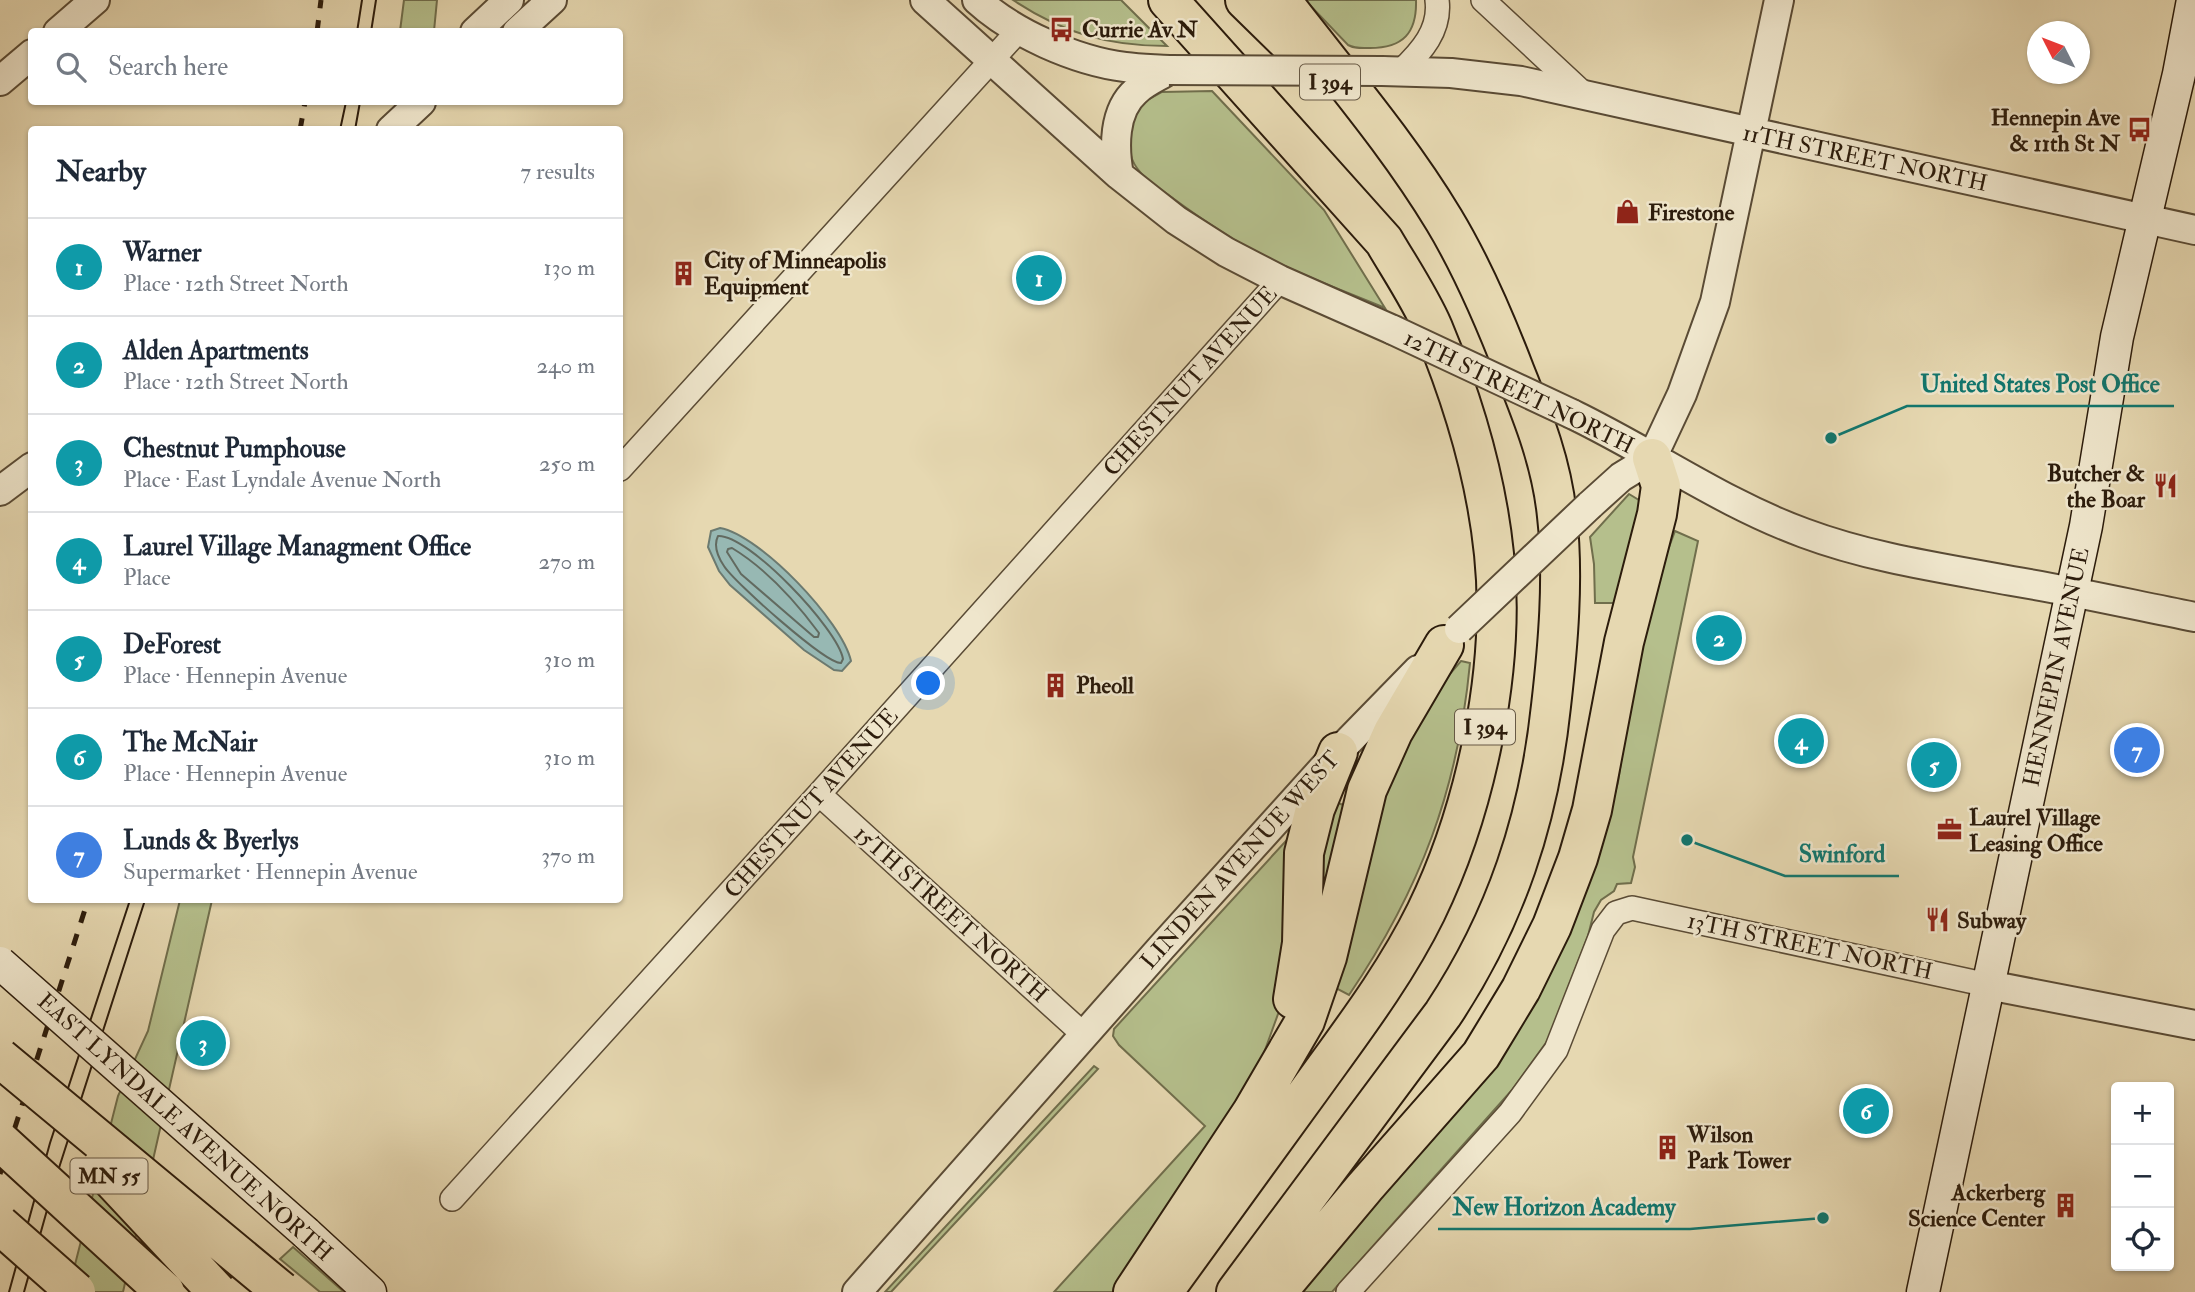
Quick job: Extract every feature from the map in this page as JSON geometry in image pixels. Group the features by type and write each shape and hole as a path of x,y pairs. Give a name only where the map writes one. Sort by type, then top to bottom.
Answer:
{"highway":[{"path":"1138,0 1168,32 1286,129"},
{"name":"I 394","path":"1163,1292 1377,996 1426,912 1448,862 1471,792 1482,743 1495,620 1494,554 1479,468 1467,420 1432,326 1384,242 1286,129 1168,0"},
{"name":"I 394","path":"1236,1292 1464,982 1509,890 1531,823 1545,753 1555,670 1559,546 1558,517 1545,453 1534,416 1478,283 1444,220 1410,168 1364,113 1245,0"},
{"path":"1281,0 1410,168"},
{"path":"1277,1292 1481,1055 1521,989 1552,926 1578,858 1592,810 1623,642 1657,514 1661,486 1652,458"},
{"path":"1133,1292 1252,1112 1289,1051 1313,1002 1327,957 1362,807 1375,771 1405,711 1452,637"},
{"path":"1252,1112 1293,1001 1302,943 1304,853 1315,809 1338,752"},
{"path":"0,1059 282,1292"},
{"name":"MN 55","path":"0,1059 217,1292"},
{"path":"0,1140 165,1292"},
{"path":"0,1226 76,1292"}],"main road":[{"name":"HENNEPIN AVENUE","path":"1923,1292 2086,526 2117,337 2179,74 2193,0"},
{"name":"EAST LYNDALE AVENUE NORTH","path":"0,963 370,1292"}],"street":[{"path":"63,28 95,0"},
{"path":"479,28 509,0"},
{"path":"521,28 552,0"},
{"name":"12TH STREET NORTH","path":"925,0 1119,175 1176,220 1226,252 1280,280 1572,414 1755,513 1838,545 1897,560 2195,617"},
{"path":"977,0 1019,30 1088,59 1124,67 1169,71"},
{"path":"1392,71 1416,57 1431,34 1437,17 1437,0"},
{"name":"11TH STREET NORTH","path":"1483,0 1586,95"},
{"path":"1652,458 1682,394 1710,318 1779,0"},
{"path":"623,466 1019,30"},
{"path":"0,80 28,57"},
{"path":"1119,175 1115,146 1126,102 1135,91 1169,71"},
{"name":"11TH STREET NORTH","path":"1169,71 1392,71 1494,77 2195,230"},
{"path":"395,126 418,105"},
{"name":"CHESTNUT AVENUE","path":"452,1199 1280,280"},
{"name":"LINDEN AVENUE WEST","path":"857,1292 1083,1034 1338,752 1452,637 1590,505 1621,477 1652,458"},
{"path":"0,491 28,470"},
{"name":"15TH STREET NORTH","path":"819,794 1083,1034"},
{"name":"13TH STREET NORTH","path":"1359,1288 1510,1113 1556,1050 1603,930 1616,913 1632,908 1988,985"},
{"path":"1988,985 2195,1025"}],"green space":[{"path":"404,0 437,0 434,28 400,28"},
{"path":"1013,0 1121,0 1167,46 1125,43 1086,35 1050,21"},
{"path":"1305,0 1416,0 1416,12 1411,30 1399,42 1381,47 1359,48 1348,45"},
{"path":"1212,91 1324,210 1385,308 1303,275 1245,246 1194,213 1139,171 1132,159 1129,145 1137,106 1162,92"},
{"path":"1629,494 1647,505 1617,603 1595,603 1590,537"},
{"path":"1675,531 1698,541 1633,857 1635,867 1631,883 1617,884 1614,891 1601,900 1594,912 1588,936 1548,1040 1512,1090 1332,1292 1291,1292 1488,1075 1603,839 1618,782 1636,662 1661,569"},
{"path":"1461,661 1470,663 1464,709 1456,754 1432,837 1396,917 1349,995 1328,984 1379,796 1443,682"},
{"path":"1330,800 1346,806 1325,911 1311,869"},
{"path":"1295,831 1282,1003 1247,1097 1119,1292 1054,1292 1205,1126 1119,1045 1113,1036 1114,1029"},
{"path":"179,903 211,903 123,1292 68,1292 118,1096 148,1031"},
{"path":"1094,1066 1098,1069 891,1292 885,1292"},
{"path":"293,1247 344,1292 320,1292 280,1259"}],"water":[{"path":"720,528 737,534 756,546 797,582 816,603 832,624 851,661 842,671 834,670 804,650 730,585 719,571 708,547 711,531"}],"tram line":[{"path":"358,28 362,0"},
{"path":"372,28 376,0"},
{"path":"341,126 345,105"},
{"path":"356,126 359,105"},
{"path":"9,1292 50,1143 129,903"},
{"path":"24,1292 58,1171 144,903"}],"railway":[{"path":"318,28 321,0"},
{"path":"301,126 304,105"},
{"path":"0,1174 87,903"}],"place":[{"name":"Currie Av N","path":"1062,29"},
{"name":"Hennepin Ave & 11th St N","path":"2140,130"},
{"name":"Firestone","path":"1628,212"},
{"name":"City of Minneapolis Equipment","path":"684,273"},
{"name":"Warner","path":"1039,278"},
{"name":"United States Post Office","path":"1831,438"},
{"name":"Butcher & the Boar","path":"2165,486"},
{"name":"Alden Apartments","path":"1719,638"},
{"name":"Pheoll","path":"1056,685"},
{"name":"Laurel Village Managment Office","path":"1801,741"},
{"name":"Lunds & Byerlys","path":"2137,750"},
{"name":"DeForest","path":"1934,765"},
{"name":"Laurel Village Leasing Office","path":"1949,830"},
{"name":"Swinford","path":"1687,840"},
{"name":"Subway","path":"1937,920"},
{"name":"Chestnut Pumphouse","path":"203,1043"},
{"name":"The McNair","path":"1866,1111"},
{"name":"Wilson Park Tower","path":"1667,1147"},
{"name":"Ackerberg Science Center","path":"2065,1205"},
{"name":"New Horizon Academy","path":"1823,1218"}]}
